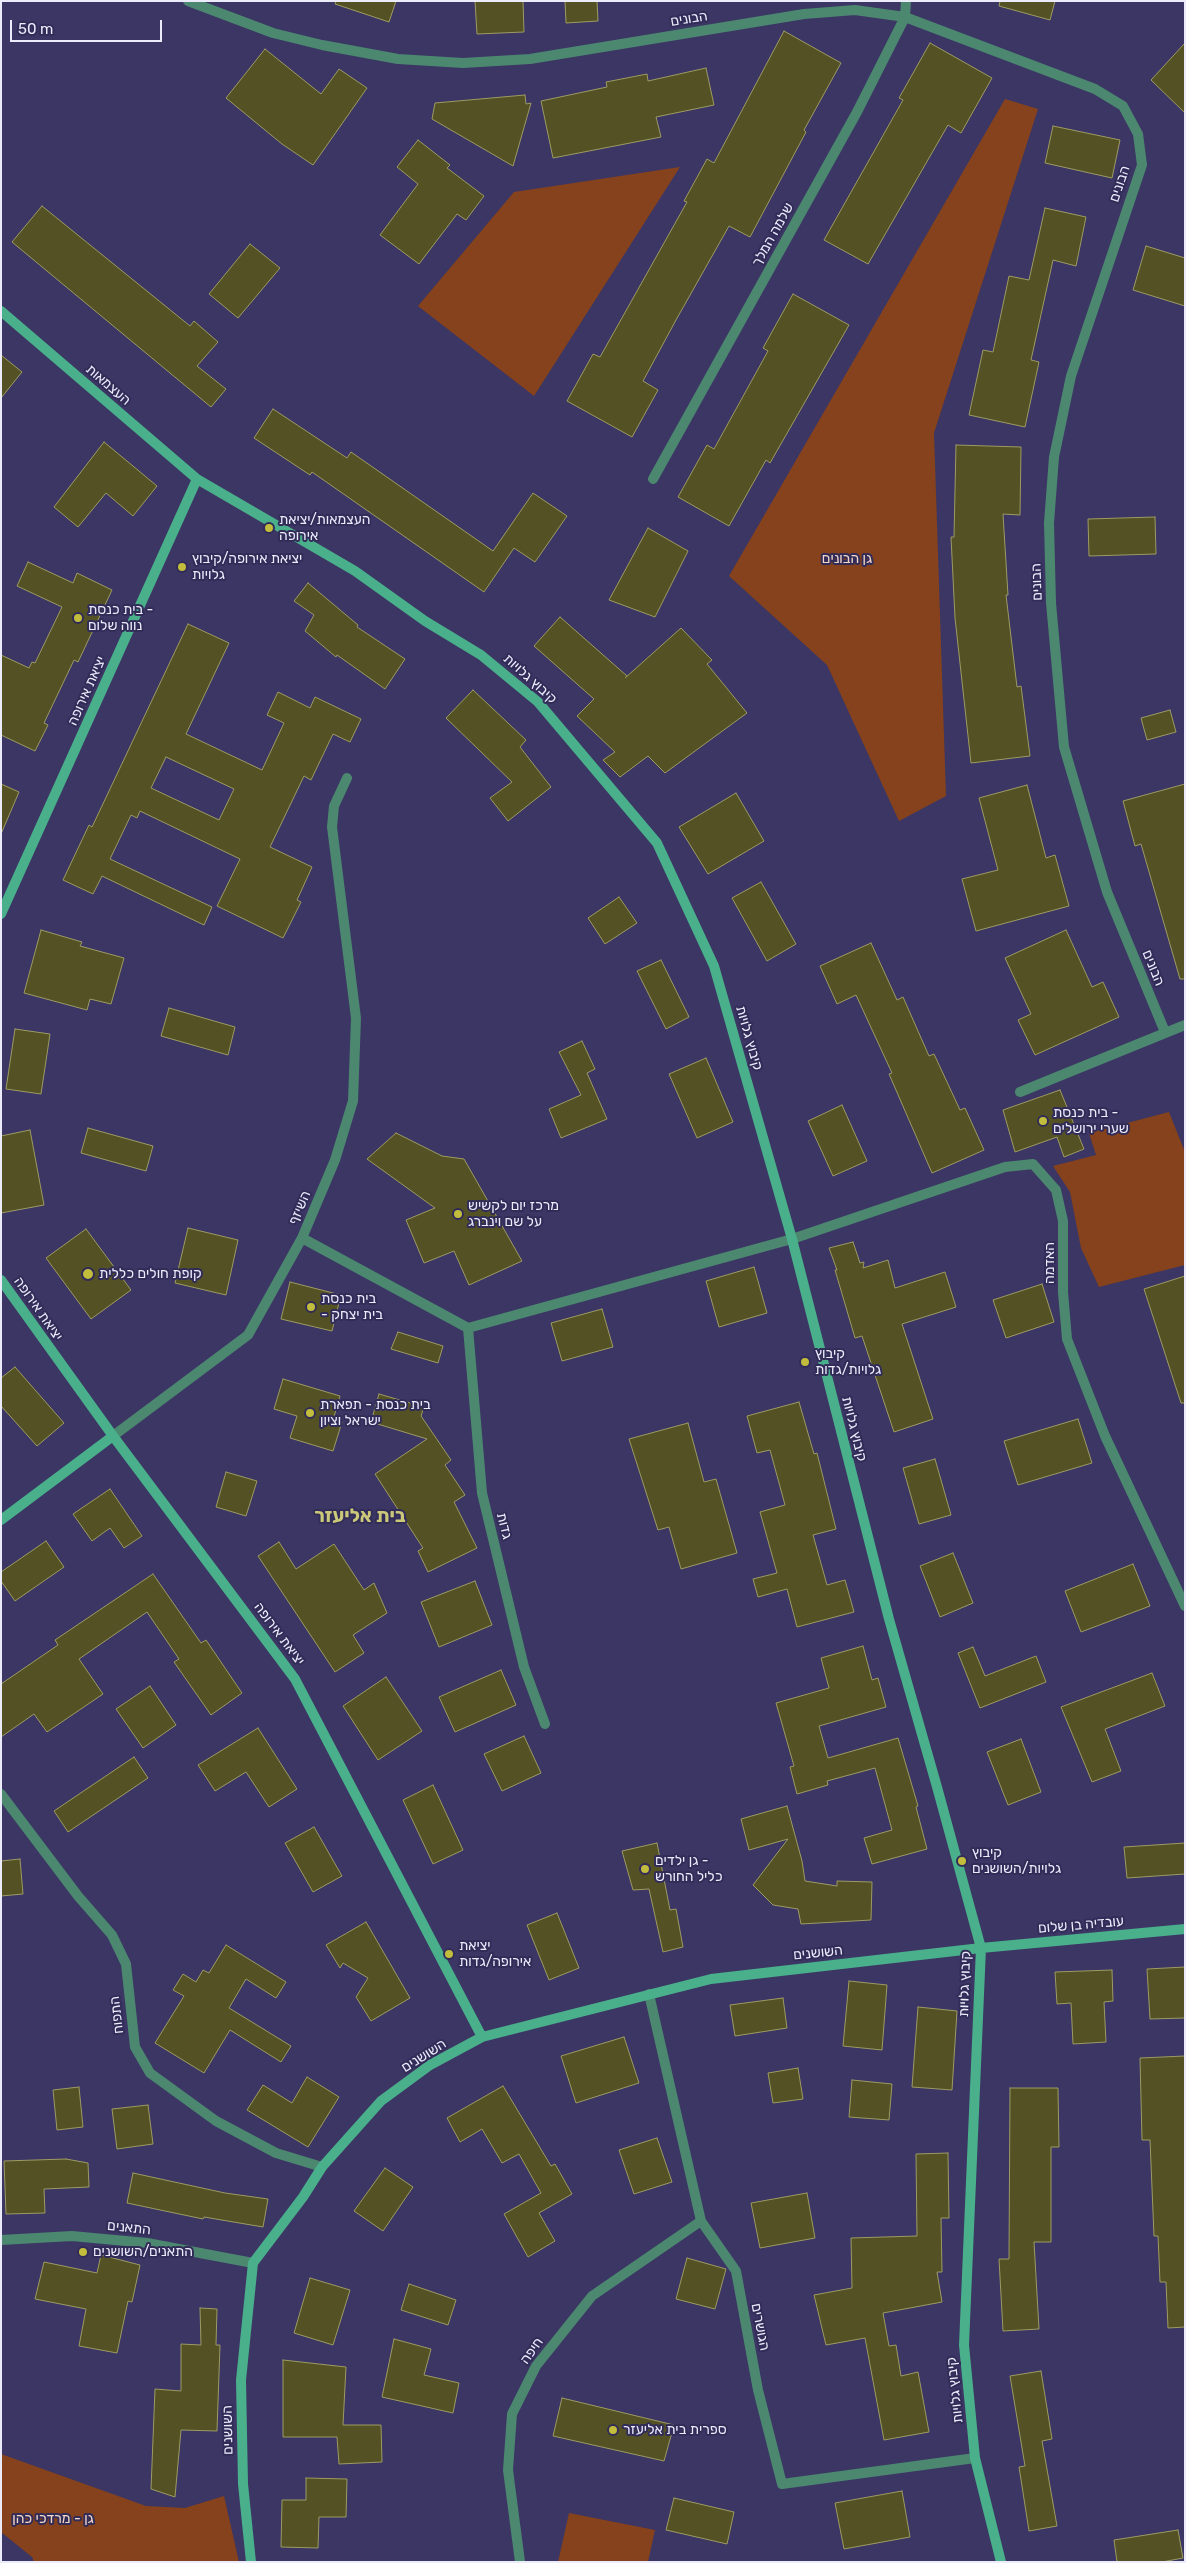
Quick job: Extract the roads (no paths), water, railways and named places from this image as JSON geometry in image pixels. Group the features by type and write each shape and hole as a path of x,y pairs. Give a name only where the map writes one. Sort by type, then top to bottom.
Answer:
{"street":[{"name":"הבונים","path":"188,1 273,33 398,59 463,63 530,59 804,14 855,10 905,17 1095,89 1123,106 1138,134 1142,164 1071,376 1054,456 1049,523 1051,603 1064,747 1107,892 1165,1032"},
{"name":"שלמה המלך","path":"653,479 858,112 905,17 906,1"},
{"name":"העצמאות","path":"1,311 197,479"},
{"name":"יציאת אירופה","path":"1,914 197,479"},
{"name":"קיבוץ גלויות","path":"197,479 355,571 425,621 481,655 538,702 657,843 714,966 792,1239 889,1619 938,1787 981,1948 964,2345 975,2458 1001,2562"},
{"name":"השיזף","path":"1,1520 248,1335 302,1238 335,1160 353,1101 356,1018 332,827 334,806 347,778"},
{"path":"1020,1092 1185,1025"},
{"name":"האדמה","path":"792,1239 1006,1167 1033,1164 1056,1190 1063,1221 1063,1292 1067,1339 1105,1436 1183,1602"},
{"path":"302,1238 468,1328 792,1239"},
{"name":"יציאת אירופה","path":"1,1280 113,1436 295,1679 482,2037"},
{"name":"גדות","path":"468,1328 482,1493 524,1667 545,1724"},
{"name":"התפוח","path":"1,1794 78,1896 112,1936 126,1964 135,2047 150,2073 216,2121 276,2153 322,2167"},
{"name":"עובדיה בן שלום","path":"981,1948 1185,1929"},
{"name":"השושנים","path":"252,2562 243,2484 241,2380 253,2263 303,2197 322,2167 381,2101 430,2065 482,2037 649,1994 711,1979 981,1948"},
{"name":"הגושרים","path":"649,1994 700,2220 736,2271 758,2390 782,2484 975,2458"},
{"name":"חיפה","path":"520,2562 508,2470 512,2414 536,2366 592,2296 700,2220"},
{"name":"התאנים","path":"1,2240 72,2236 147,2243 253,2263"}],"place":[{"name":"העצמאות/יציאת אירופה","path":"269,528"},
{"name":"יציאת אירופה/קיבוץ גלויות","path":"182,567"},
{"name":"בית כנסת - נווה שלום","path":"78,618"},
{"name":"בית כנסת - שערי ירושלים","path":"1043,1121"},
{"name":"מרכז יום לקשיש על שם וינברג","path":"458,1214"},
{"name":"קופת חולים כללית","path":"88,1274"},
{"name":"בית כנסת - בית יצחק","path":"311,1307"},
{"name":"קיבוץ גלויות/גדות","path":"805,1362"},
{"name":"בית כנסת - תפארת ישראל וציון","path":"310,1413"},
{"name":"קיבוץ גלויות/השושנים","path":"962,1861"},
{"name":"גן ילדים - כליל החורש","path":"645,1869"},
{"name":"יציאת אירופה/גדות","path":"449,1954"},
{"name":"התאנים/השושנים","path":"83,2252"},
{"name":"ספרית בית אליעזר","path":"613,2430"}],"district":[{"name":"בית אליעזר","path":"360,1517"}],"park label":[{"name":"גן הבונים","path":"847,559"},
{"name":"גן - מרדכי כהן","path":"53,2519"}]}
